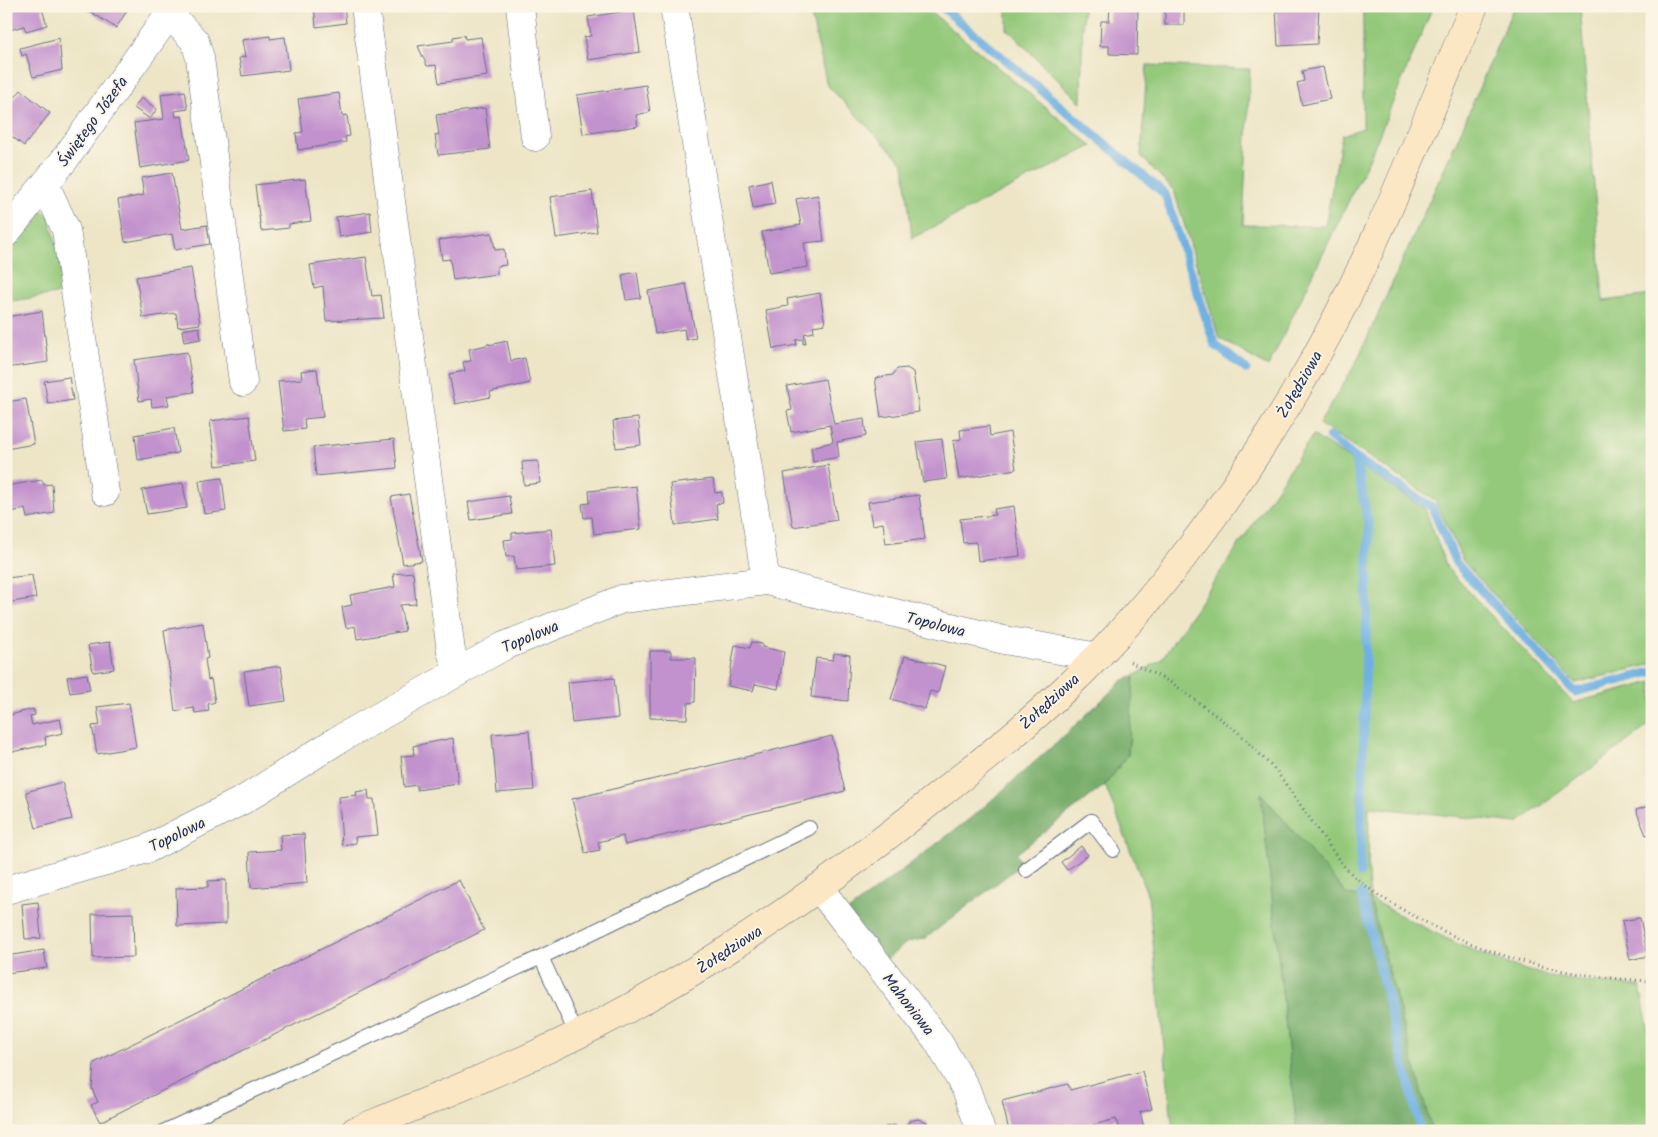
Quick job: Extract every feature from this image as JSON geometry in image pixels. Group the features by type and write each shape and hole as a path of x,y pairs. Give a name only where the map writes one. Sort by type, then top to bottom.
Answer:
{"street":[{"path":"365,6 451,652 458,672"},
{"path":"520,6 535,137"},
{"path":"674,6 766,581"},
{"name":"Żołędziowa","path":"355,1131 500,1071 578,1035 702,966 819,888 981,761 1098,657 1143,605 1198,535 1268,436 1303,378 1377,234 1474,6"},
{"path":"172,10 195,41 200,58 243,382"},
{"name":"Świętego Józefa","path":"6,233 65,159 172,10"},
{"path":"45,184 66,230 105,492"},
{"name":"Topolowa","path":"6,890 148,849 245,799 336,741 504,646 622,599 766,581 1004,640 1098,657"},
{"name":"Mahoniowa","path":"819,888 937,1040 966,1089 981,1131"}],"lane":[{"path":"1026,870 1091,821 1113,850"},
{"path":"165,1131 541,957 809,828"},
{"path":"541,957 578,1035"}],"path":[{"path":"1098,657 1133,663 1158,674 1200,702 1238,732 1277,772 1342,864 1353,876 1380,897 1460,939 1521,962 1575,974 1652,981"}],"green space":[{"path":"809,6 924,6 1092,146 912,238 904,164 827,85"},
{"path":"1007,6 1083,6 1081,103 1007,29"},
{"path":"1363,6 1433,6 1370,157 1268,367 1219,338 1174,191 1141,156 1147,65 1250,69 1243,225 1325,226 1342,135 1363,128"},
{"path":"1514,6 1580,6 1603,301 1652,295 1652,664 1575,683 1463,561 1435,500 1319,424 1355,365 1458,138"},
{"path":"40,210 49,215 68,292 6,302 6,248 32,214"},
{"path":"1313,435 1425,509 1447,568 1573,703 1652,682 1652,723 1518,823 1369,807 1368,876 1370,899 1455,943 1499,961 1545,975 1580,981 1640,986 1652,1047 1652,1131 1432,1131 1347,896 1261,794 1297,1131 1173,1131 1148,896 1105,785 1128,755 1134,676 1161,660"},
{"path":"1134,676 1128,755 1105,785 1016,854 1022,864 926,938 906,943 886,960 848,911 976,814 1064,736 1123,680"},
{"path":"1261,793 1347,895 1370,899 1432,1131 1297,1131"}],"building":[{"path":"6,6 41,6 47,25 26,31 24,26 6,31"},
{"path":"88,6 130,6 116,28 86,9"},
{"path":"314,6 344,6 346,23 316,27"},
{"path":"1110,6 1138,7 1137,55 1109,54 1109,46 1100,46 1101,21 1109,21"},
{"path":"1165,6 1184,6 1184,25 1165,25"},
{"path":"1319,7 1317,44 1278,46 1276,9"},
{"path":"634,10 640,52 588,60 584,37 591,36 588,17"},
{"path":"464,35 465,39 481,37 487,76 439,83 436,65 427,66 418,46 453,41 453,37"},
{"path":"270,36 270,39 285,37 289,70 242,76 239,58 245,57 242,40"},
{"path":"59,38 62,70 33,77 26,54 22,56 20,48"},
{"path":"1323,67 1330,99 1302,105 1297,83 1304,81 1302,71"},
{"path":"646,85 650,112 636,115 638,126 583,134 577,95"},
{"path":"21,90 50,113 24,146 6,132 6,100 10,103"},
{"path":"185,91 188,109 175,111 176,117 182,116 189,160 140,168 134,123 164,119 161,94"},
{"path":"339,93 342,116 347,115 350,136 345,137 346,142 298,150 296,133 303,132 298,99"},
{"path":"141,98 157,109 150,119 134,108"},
{"path":"485,108 490,149 438,155 435,135 439,134 436,115"},
{"path":"172,173 182,229 207,225 210,244 175,250 172,234 125,242 118,200 144,195 141,178"},
{"path":"305,179 311,221 289,224 289,228 261,231 255,185"},
{"path":"771,180 775,204 753,208 749,185"},
{"path":"592,191 597,232 556,238 550,197"},
{"path":"818,195 824,241 804,243 808,267 769,273 762,232 801,225 796,199"},
{"path":"370,212 372,232 339,237 336,217"},
{"path":"492,233 495,250 504,249 506,265 497,266 497,274 453,280 450,259 442,260 439,240"},
{"path":"366,257 372,296 381,295 384,318 326,321 323,286 314,288 310,265"},
{"path":"191,268 200,324 178,327 176,313 143,318 136,277"},
{"path":"637,272 641,298 626,300 622,275"},
{"path":"686,284 696,338 686,340 684,329 655,334 648,291"},
{"path":"820,293 825,324 813,326 814,332 804,334 806,343 803,344 803,339 796,340 797,345 773,349 766,310 788,306 787,299"},
{"path":"42,311 48,362 6,368 6,317"},
{"path":"199,327 201,339 184,342 182,330"},
{"path":"507,341 511,361 525,358 530,383 490,392 491,397 455,404 449,374 465,371 463,362 471,361 469,349 489,343 489,345"},
{"path":"187,352 194,392 167,396 169,405 152,407 151,399 139,401 134,360"},
{"path":"907,368 913,372 919,412 881,417 875,378 893,375 897,369"},
{"path":"317,369 323,417 304,419 305,429 284,431 278,381 302,379 301,371"},
{"path":"69,377 73,400 48,404 44,381"},
{"path":"825,379 834,424 864,419 866,436 837,442 839,457 813,462 811,447 833,442 830,425 791,432 787,411 792,410 787,386"},
{"path":"26,399 34,444 6,449 6,402"},
{"path":"249,416 255,461 216,466 210,421"},
{"path":"638,418 641,445 616,448 613,421"},
{"path":"989,426 990,436 1010,432 1016,469 959,479 953,441 961,439 960,430"},
{"path":"174,428 178,453 138,460 135,435"},
{"path":"394,439 397,468 316,476 313,447"},
{"path":"942,439 947,479 923,482 917,442"},
{"path":"538,461 540,483 524,485 522,462"},
{"path":"828,465 837,520 793,527 784,473"},
{"path":"222,478 226,511 204,514 199,481"},
{"path":"713,479 715,493 722,492 723,503 716,504 718,519 675,525 670,484"},
{"path":"42,480 44,485 52,484 54,513 27,518 25,509 11,512 6,486"},
{"path":"183,483 187,508 147,514 142,490"},
{"path":"636,486 641,529 594,534 592,517 584,518 582,504 590,503 589,491"},
{"path":"409,494 422,561 403,564 391,497"},
{"path":"919,495 925,539 886,544 883,523 872,525 868,502"},
{"path":"509,496 512,514 471,520 468,502"},
{"path":"1014,506 1020,556 978,561 976,542 963,543 960,519 995,515 994,509"},
{"path":"551,529 555,566 516,570 514,556 506,557 504,540 512,539 512,533"},
{"path":"413,572 416,604 400,605 405,631 357,639 355,626 346,628 342,607 352,605 350,595 395,587 393,574"},
{"path":"32,575 36,598 6,603 6,578"},
{"path":"203,623 208,658 205,659 208,680 211,679 215,702 208,704 209,711 195,713 194,708 175,711 164,630"},
{"path":"110,642 114,669 93,672 88,645"},
{"path":"752,642 762,644 762,647 784,652 778,689 755,684 753,691 728,686 735,645 750,648"},
{"path":"650,651 671,651 671,658 696,658 695,702 688,703 687,719 650,718"},
{"path":"834,653 850,655 848,701 811,697 816,658 833,660"},
{"path":"905,656 945,666 938,693 930,691 925,709 891,699"},
{"path":"281,666 286,701 249,706 244,671"},
{"path":"87,674 90,690 70,693 67,677"},
{"path":"614,678 618,718 572,723 568,682"},
{"path":"129,703 136,747 97,754 92,726 100,725 97,707"},
{"path":"33,709 35,715 30,716 32,725 60,719 63,733 45,737 46,745 6,753 6,716"},
{"path":"529,731 534,790 497,793 492,734"},
{"path":"832,736 845,791 625,845 623,836 598,842 600,850 585,853 572,799"},
{"path":"453,738 458,784 417,790 417,785 404,787 401,756 414,755 413,746"},
{"path":"62,782 72,819 36,828 26,792"},
{"path":"368,790 369,799 374,799 378,835 355,837 356,843 342,845 339,797 357,795 356,792"},
{"path":"1652,805 1652,833 1646,835 1636,810"},
{"path":"304,834 307,883 251,888 249,852 281,850 280,835"},
{"path":"1081,846 1088,855 1067,870 1061,862"},
{"path":"226,880 226,924 177,926 176,888 208,887 208,881"},
{"path":"459,880 484,930 100,1122 91,1105 98,1102 92,1089 94,1063"},
{"path":"38,902 41,938 25,939 22,904"},
{"path":"133,913 134,957 93,958 92,914"},
{"path":"1640,918 1648,956 1630,960 1622,921"},
{"path":"44,950 47,968 6,973 6,956"},
{"path":"1142,1071 1152,1109 1140,1112 1145,1131 1119,1131 1116,1119 1093,1125 1094,1131 1009,1131 1002,1101 1068,1084 1070,1090"},
{"path":"918,1119 927,1122 929,1131 883,1131 885,1127 894,1125 901,1129 906,1128 909,1121"}],"waterway":[{"path":"941,6 1165,194 1215,345 1246,369"},
{"path":"1329,437 1355,458 1369,527 1360,873"},
{"path":"1355,458 1432,507 1456,563 1575,692 1652,672"},
{"path":"1361,894 1421,1131"}]}
